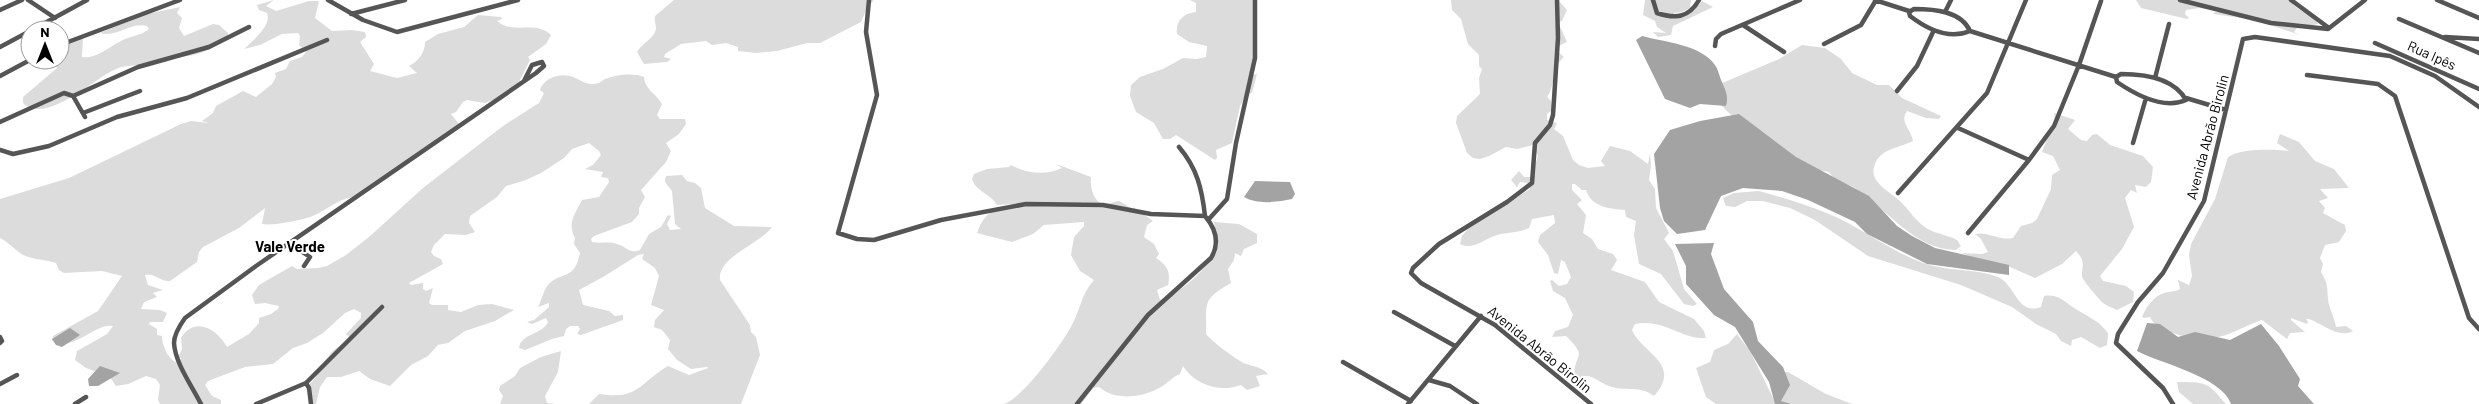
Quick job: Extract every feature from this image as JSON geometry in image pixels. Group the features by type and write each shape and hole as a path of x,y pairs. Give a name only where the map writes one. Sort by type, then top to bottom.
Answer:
{"street":[{"path":"0,10 22,0"},
{"path":"28,0 55,18"},
{"path":"51,20 87,0"},
{"path":"70,40 180,0"},
{"path":"328,0 351,14 386,30 396,32 518,0"},
{"path":"351,14 405,0"},
{"path":"869,0 866,32 877,86 876,95 847,191 838,233 857,239 874,240 889,237 918,226 959,216 1026,204 1103,205 1151,214 1207,218 1227,199 1236,143 1255,58 1255,0"},
{"name":"Avenida Abrão Birolin","path":"1557,0 1558,38 1553,115 1550,125 1534,147 1532,183 1528,188 1439,244 1413,268 1412,275 1421,283 1495,325 1591,404"},
{"path":"1653,0 1654,9 1657,13 1677,16 1690,14 1699,0"},
{"path":"1714,46 1719,36 1800,0"},
{"path":"1824,44 1861,25 1876,0 1909,11 1925,9 1945,12 1964,22 1970,31 2116,77 2133,74 2154,78 2174,87 2186,98 2226,110"},
{"path":"1945,12 1951,0"},
{"path":"1898,193 1958,128 1990,88 2026,0"},
{"path":"2180,0 2271,23 2329,28 2365,0"},
{"path":"2291,0 2329,28"},
{"path":"2437,0 2479,18"},
{"path":"1968,233 2029,160 2054,126 2079,65 2101,1"},
{"path":"1909,11 1909,15 1914,20 1934,30 1953,34 1970,31"},
{"path":"2399,19 2479,53"},
{"path":"2154,78 2170,24"},
{"path":"1743,25 1784,52"},
{"path":"0,122 60,94 73,96 138,67 209,47 249,27"},
{"path":"1897,91 1917,66 1934,30"},
{"path":"0,47 20,37"},
{"name":"Avenida Abrão Birolin","path":"2173,404 2164,388 2126,356 2116,343 2118,334 2138,302 2162,273 2204,201 2243,39 2255,37 2390,56 2435,76 2479,107"},
{"path":"2441,37 2479,40"},
{"path":"0,150 13,154 50,146 117,117 187,98 327,40"},
{"name":"Rua Ipês","path":"2375,43 2479,88"},
{"path":"201,404 178,357 175,335 181,322 189,314 524,81 542,68 542,62 530,66 524,81"},
{"path":"0,76 20,65"},
{"path":"2307,75 2378,84 2395,96 2469,318 2479,329"},
{"path":"2116,77 2116,81 2123,87 2146,98 2173,103 2184,102 2186,98"},
{"path":"73,96 84,115 140,92"},
{"path":"2133,143 2146,98"},
{"path":"1958,128 2029,160"},
{"path":"1077,404 1148,315 1202,269 1217,248 1214,226 1207,218 1201,178 1192,161 1179,147"},
{"path":"289,243 310,257 304,266"},
{"path":"256,404 306,383 382,307"},
{"path":"1394,312 1456,346"},
{"path":"1343,362 1409,403 1430,380 1481,316"},
{"path":"0,338 2,341 0,343"},
{"path":"0,384 17,375"},
{"path":"1430,380 1450,386 1477,404"},
{"path":"306,383 309,388 311,404"},
{"path":"75,404 86,397"}],"shaded area":[{"path":"274,0 266,6 276,11 309,1 319,1 315,18 332,31 352,30 365,32 366,37 360,42 374,64 370,71 397,78 417,73 409,66 421,56 425,42 438,34 464,27 478,15 501,17 502,19 497,21 503,25 517,28 538,28 551,35 546,44 528,57 530,60 519,82 496,99 485,103 467,100 463,102 456,112 451,114 459,124 358,197 340,201 310,217 281,223 262,224 265,208 239,228 203,247 199,252 197,262 170,281 148,274 145,275 148,285 163,290 153,293 157,297 144,302 141,309 160,310 167,313 163,322 150,322 149,324 157,329 157,335 162,336 165,350 172,360 175,362 182,358 178,358 182,349 181,338 193,327 199,326 212,331 218,335 227,347 249,334 259,323 259,318 271,314 279,306 265,303 255,304 252,295 259,285 292,266 297,269 318,268 327,266 346,255 369,237 423,188 503,126 539,103 544,93 540,90 548,80 556,76 565,75 594,84 614,76 640,75 644,77 649,89 662,104 657,115 660,119 685,119 686,124 679,134 666,143 671,151 666,162 641,190 645,197 639,208 639,214 632,222 594,236 591,239 592,242 614,243 631,251 636,251 640,250 649,234 661,227 668,215 671,216 667,224 670,230 681,229 675,224 672,191 665,182 666,176 682,175 687,181 695,183 701,188 705,208 734,226 772,227 766,234 732,258 721,272 720,280 750,325 751,332 756,337 760,355 741,404 589,404 599,394 622,395 630,393 668,366 689,375 708,368 691,369 677,360 668,349 670,340 662,330 654,327 655,320 664,310 651,305 659,276 655,268 642,259 644,254 638,255 579,290 583,305 609,311 615,316 623,315 623,320 581,335 577,334 580,329 578,326 570,326 566,329 564,336 525,350 519,348 524,339 541,329 548,322 546,318 532,324 527,322 534,320 549,307 549,303 538,307 546,288 551,282 570,273 577,263 580,253 574,244 575,238 572,223 582,200 599,197 609,182 608,178 601,177 603,172 585,169 593,165 601,155 589,143 572,149 564,158 541,173 506,186 497,197 470,216 469,223 475,232 466,235 445,234 434,245 431,252 434,256 441,259 443,264 409,283 411,285 423,283 423,289 426,291 433,288 429,303 432,305 448,305 448,310 461,312 478,305 492,304 514,310 495,321 465,331 448,343 438,345 428,356 411,365 390,386 370,379 359,371 341,377 327,377 320,387 316,404 312,404 310,384 331,353 349,337 346,334 361,318 361,313 354,309 345,313 323,333 307,343 293,348 273,364 245,367 208,381 205,385 212,396 221,400 221,404 160,404 158,400 160,385 156,379 146,376 128,384 116,386 110,377 86,368 75,360 77,351 107,334 113,326 101,328 73,342 57,345 52,340 53,336 98,311 122,276 102,271 64,273 59,270 56,263 28,257 20,253 0,238 0,199 69,178 181,124 191,121 208,123 202,121 213,113 216,106 243,91 256,97 272,84 276,77 275,73 286,69 290,61 302,57 306,52 299,45 300,36 298,33 282,34 260,45 244,49 267,23 267,13 259,10 257,5"},
{"path":"674,0 874,0 868,6 861,22 820,43 807,43 777,51 756,53 738,51 738,47 726,43 712,45 706,41 681,44 665,54 664,57 671,59 667,62 644,64 637,52 655,33 655,16"},
{"path":"1190,0 1255,0 1253,75 1257,74 1252,93 1247,94 1240,106 1232,143 1216,150 1217,158 1215,160 1176,135 1170,139 1163,139 1154,123 1136,112 1130,96 1131,85 1140,77 1163,69 1183,58 1197,59 1206,57 1207,46 1189,42 1177,34 1177,25 1181,18 1196,12 1196,3"},
{"path":"1451,0 1558,0 1567,10 1562,21 1558,22 1567,42 1559,46 1558,52 1564,57 1557,66 1552,87 1547,97 1551,101 1552,110 1547,114 1547,120 1557,123 1554,129 1563,136 1573,160 1579,165 1588,168 1605,166 1601,161 1610,146 1630,151 1648,164 1650,153 1649,180 1655,189 1656,208 1669,233 1664,239 1673,251 1684,289 1697,304 1693,306 1684,304 1661,274 1639,264 1634,235 1636,221 1626,217 1625,210 1607,208 1597,204 1588,196 1586,190 1582,190 1575,184 1572,184 1572,190 1582,200 1577,204 1586,215 1583,233 1592,239 1598,249 1613,254 1617,260 1611,270 1645,282 1659,302 1694,319 1704,331 1706,338 1697,338 1664,326 1645,323 1635,324 1632,330 1637,338 1658,360 1662,367 1664,375 1662,385 1654,396 1644,391 1615,388 1588,376 1584,376 1580,382 1576,381 1574,377 1579,352 1566,336 1552,337 1555,331 1568,327 1573,315 1565,298 1553,291 1550,281 1552,280 1559,286 1567,284 1571,277 1565,262 1561,260 1558,274 1554,273 1548,255 1538,242 1540,235 1555,223 1554,215 1532,219 1529,228 1525,230 1497,235 1474,245 1465,246 1460,244 1462,236 1468,229 1530,189 1528,183 1520,182 1517,187 1511,180 1519,171 1524,177 1531,177 1538,156 1533,145 1517,149 1506,147 1480,159 1473,158 1467,153 1456,123 1457,116 1480,94 1479,78 1482,69 1479,66 1479,55 1468,44 1461,19 1452,10"},
{"path":"1645,0 1691,0 1690,8 1674,13 1674,17 1678,19 1691,13 1702,1 1713,7 1673,26 1671,35 1658,37 1653,32 1666,33 1657,27 1655,21 1643,15"},
{"path":"2136,0 2290,0 2292,4 2312,17 2318,24 2297,28 2294,32 2300,35 2255,20 2214,14 2219,11 2199,8 2186,10 2185,14 2189,18 2187,19 2141,8"},
{"path":"180,7 177,13 182,18 179,28 184,36 213,24 219,25 228,35 215,46 203,52 168,59 155,64 129,66 114,70 69,98 44,109 33,108 23,103 23,97 55,70 70,70 70,42 83,37 82,57 92,56 149,29 147,26 141,25 112,33 100,33 147,14"},
{"path":"1642,36 1682,45 1709,58 1716,67 1725,90 1727,96 1726,106 1700,104 1690,108 1665,99 1636,40"},
{"path":"1802,45 1825,48 1841,59 1852,73 1877,85 1889,85 1902,98 1941,116 1939,119 1926,118 1907,111 1904,119 1913,141 1886,152 1878,159 1873,170 1874,176 1881,186 1901,202 1920,223 1931,231 1957,240 1961,246 1956,250 1941,248 1914,236 1855,188 1837,180 1829,172 1814,169 1732,116 1721,105 1720,84 1779,59"},
{"path":"2054,113 2075,120 2068,129 2081,140 2087,141 2092,135 2097,134 2110,145 2143,156 2153,167 2151,182 2146,187 2135,185 2137,193 2131,190 2125,198 2134,227 2122,249 2100,276 2103,281 2126,286 2134,292 2133,302 2117,310 2103,303 2091,290 2082,276 2082,261 2076,251 2062,264 2035,278 2010,267 1978,260 1962,253 1982,254 1988,252 1981,239 1975,234 1980,233 2008,239 2013,238 2021,226 2032,223 2037,219 2051,189 2052,175 2060,170 2053,156 2042,152 2055,119"},
{"path":"1739,114 1796,157 1869,196 1897,226 1912,236 1935,248 2009,265 2009,275 1927,264 1867,234 1855,222 1808,200 1782,191 1743,188 1721,196 1705,230 1677,234 1664,221 1660,208 1654,154 1670,130 1700,121"},
{"path":"2280,134 2299,142 2315,161 2334,169 2349,188 2320,189 2328,198 2319,201 2325,208 2323,213 2345,225 2346,231 2339,242 2325,245 2320,258 2323,264 2321,272 2326,282 2328,302 2336,327 2346,326 2353,331 2348,333 2337,332 2309,319 2306,319 2307,324 2291,318 2305,332 2290,333 2287,339 2262,320 2226,335 2196,338 2173,333 2155,324 2150,317 2142,317 2154,299 2164,293 2180,289 2178,280 2189,285 2192,276 2189,255 2191,244 2215,199 2228,157 2249,151 2289,151 2277,143"},
{"path":"1056,164 1091,177 1093,194 1098,201 1107,204 1119,201 1133,209 1133,207 1153,221 1147,225 1144,237 1154,244 1159,254 1156,258 1163,263 1169,276 1168,285 1157,290 1160,300 1176,292 1192,280 1206,265 1216,246 1214,222 1239,224 1257,234 1257,243 1244,249 1241,256 1235,253 1234,260 1228,269 1231,283 1210,298 1206,309 1206,334 1240,361 1262,369 1268,374 1256,376 1260,386 1247,390 1241,385 1225,388 1209,386 1194,378 1183,366 1180,374 1154,391 1137,396 1121,396 1099,387 1093,388 1081,404 1004,404 1021,392 1060,345 1094,280 1080,271 1071,255 1074,237 1084,226 1084,222 1044,225 1033,234 1012,242 977,233 983,220 990,213 1013,204 997,205 977,187 972,179 974,174 987,169 1009,167 1011,165 1036,173 1062,168"},
{"path":"1255,181 1290,182 1295,194 1292,199 1274,202 1249,200 1244,197"},
{"path":"1759,191 1825,212 1923,263 1942,268 1980,272 1998,277 2009,286 2022,304 2027,307 2033,309 2041,307 2044,296 2050,295 2059,298 2102,326 2108,333 2107,345 2100,348 2081,337 2072,340 2071,346 2061,341 2056,334 2036,324 2012,307 1961,285 1868,256 1815,220 1790,208 1763,201 1747,201 1735,207 1726,206 1723,198 1734,193"},
{"path":"1714,243 1711,254 1724,289 1753,322 1758,341 1783,367 1790,385 1781,401 1791,404 1775,404 1769,382 1735,327 1714,315 1686,284 1686,266 1675,244"},
{"path":"2147,323 2160,324 2178,337 2195,332 2230,340 2261,324 2279,346 2300,379 2298,386 2314,404 2231,404 2216,386 2204,379 2137,351"},
{"path":"70,328 80,335 62,347 56,345 52,339"},
{"path":"1737,334 1750,351 1774,400 1785,372 1788,372 1826,394 1852,404 1716,404 1706,397 1696,368 1710,362 1714,350 1728,344"},
{"path":"561,351 558,372 545,396 547,403 556,404 500,404 503,396 499,390 500,386 515,376 520,368 541,357"},
{"path":"100,366 120,373 98,386 89,386 88,379"},
{"path":"2177,382 2195,382 2206,385 2215,391 2226,404 2193,404 2179,392"}],"district":[{"name":"Vale Verde","path":"290,246"}]}
